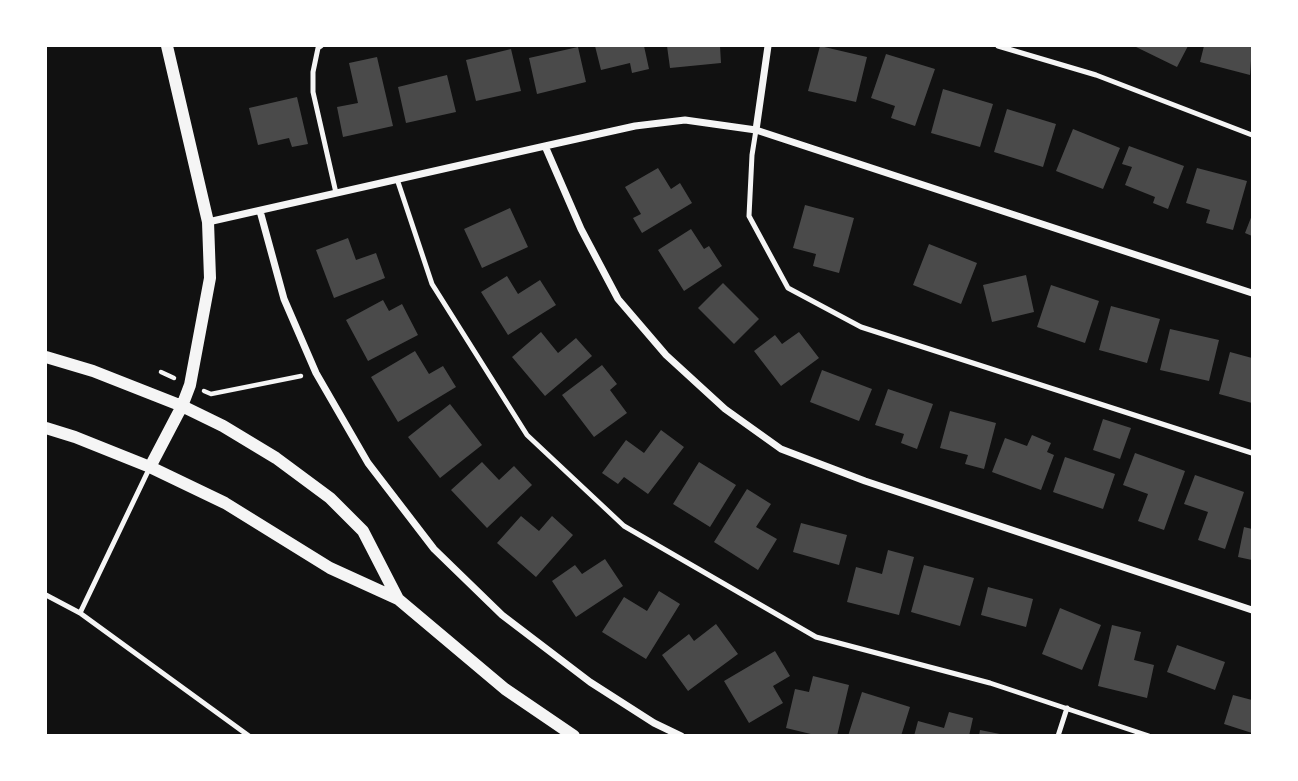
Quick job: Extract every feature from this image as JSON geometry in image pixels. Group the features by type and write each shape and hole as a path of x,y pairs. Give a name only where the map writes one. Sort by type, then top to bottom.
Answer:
{"street":[{"path":"150,467 190,385 210,278 208,222 167,46"},
{"path":"756,130 768,46"},
{"path":"208,222 635,126 685,120 756,130 1252,293"},
{"path":"545,146 581,229 618,299 666,355 725,409 781,449 878,486 1252,610"},
{"path":"260,211 284,299 316,373 368,463 433,549 502,615 590,682 654,723 681,736"},
{"path":"46,357 93,371 182,406 223,426 276,458 330,498 363,531 398,599"},
{"path":"46,428 150,467 225,503 330,568 398,599 505,690 574,736"}],"lane":[{"path":"321,46 318,48 313,72 313,92 336,193"},
{"path":"999,46 1096,75 1252,135"},
{"path":"756,130 749,216 788,288 860,327 1252,453"},
{"path":"397,179 432,284 527,435 624,526 816,637 990,683 1149,736"},
{"path":"80,612 150,467"},
{"path":"46,595 80,612 249,736"},
{"path":"1058,736 1067,708"}],"path":[{"path":"161,372 211,394 316,373"}],"building":[{"path":"595,46 644,46 649,69 632,73 630,63 601,70"},
{"path":"667,46 720,46 721,63 670,68"},
{"path":"820,46 867,57 856,102 808,91"},
{"path":"1134,46 1188,46 1177,67"},
{"path":"1204,46 1252,46 1250,75 1200,62"},
{"path":"578,47 586,82 537,94 529,58"},
{"path":"511,49 521,91 476,101 466,60"},
{"path":"886,54 935,69 915,126 891,118 895,106 871,98"},
{"path":"377,57 393,126 343,137 337,107 358,103 349,63"},
{"path":"447,75 456,112 406,123 398,87"},
{"path":"943,89 993,104 980,147 931,133"},
{"path":"297,97 308,144 292,147 289,138 258,145 249,108"},
{"path":"1007,109 1056,124 1043,167 994,152"},
{"path":"1073,129 1120,148 1103,189 1056,171"},
{"path":"1129,146 1184,166 1168,209 1153,203 1155,197 1125,185 1132,167 1122,164"},
{"path":"658,168 671,189 680,183 692,203 642,233 633,218 641,214 625,187"},
{"path":"1197,168 1247,181 1233,230 1206,223 1210,210 1186,203"},
{"path":"805,205 854,218 839,273 813,266 816,254 793,248"},
{"path":"510,208 528,247 482,268 464,229"},
{"path":"1252,215 1252,236 1245,233"},
{"path":"691,229 704,249 709,246 722,266 684,291 658,250"},
{"path":"348,238 356,260 376,253 385,278 334,298 316,250"},
{"path":"929,244 977,263 961,304 913,285"},
{"path":"1026,275 1034,312 992,322 983,285"},
{"path":"507,276 518,294 540,280 556,305 508,335 481,292"},
{"path":"723,283 759,319 734,344 698,308"},
{"path":"1051,285 1099,301 1085,343 1037,327"},
{"path":"383,300 389,311 402,304 418,335 368,361 346,320"},
{"path":"1111,306 1160,319 1147,363 1099,350"},
{"path":"1170,329 1219,340 1209,381 1160,370"},
{"path":"541,332 558,353 576,338 592,356 545,396 512,357"},
{"path":"799,332 819,358 781,386 754,351 775,335 782,344"},
{"path":"415,351 429,374 443,366 456,387 398,422 371,377"},
{"path":"1230,352 1252,358 1252,403 1219,394"},
{"path":"602,365 617,384 610,390 627,413 594,437 562,395"},
{"path":"822,370 872,389 859,421 810,402"},
{"path":"888,389 933,404 917,449 901,443 904,434 875,425"},
{"path":"450,404 482,445 440,478 408,437"},
{"path":"950,411 996,423 984,469 965,464 968,455 940,448"},
{"path":"1103,419 1131,428 1120,459 1093,450"},
{"path":"661,430 684,447 648,494 624,477 618,484 602,473 626,440 644,453"},
{"path":"1032,435 1051,443 1047,452 1054,455 1041,490 992,472 1005,438 1027,446"},
{"path":"1135,453 1185,471 1164,530 1138,521 1148,494 1123,485"},
{"path":"1065,457 1115,474 1103,509 1053,492"},
{"path":"482,462 499,480 514,466 532,485 487,528 451,490"},
{"path":"699,462 736,485 710,527 673,504"},
{"path":"1195,475 1244,492 1225,549 1198,540 1208,512 1184,504"},
{"path":"747,489 771,504 756,527 777,539 758,570 714,542"},
{"path":"521,516 539,531 552,516 573,535 536,577 497,543"},
{"path":"801,523 847,535 839,565 793,552"},
{"path":"1244,527 1252,529 1252,560 1238,557"},
{"path":"888,550 914,557 899,615 847,602 856,567 882,574"},
{"path":"605,559 623,586 576,617 552,581 575,565 582,574"},
{"path":"924,565 974,578 960,626 911,612"},
{"path":"988,587 1033,599 1026,627 981,615"},
{"path":"659,591 680,604 646,659 602,632 624,597 647,611"},
{"path":"1060,608 1101,625 1082,670 1042,654"},
{"path":"716,624 738,654 688,691 662,655 689,634 694,641"},
{"path":"1112,625 1141,632 1134,660 1154,665 1147,698 1098,686"},
{"path":"1177,645 1225,662 1215,690 1167,672"},
{"path":"775,651 790,676 773,686 783,703 749,723 724,681"},
{"path":"813,676 849,685 837,736 819,736 786,728 795,689 809,692"},
{"path":"862,692 910,707 901,736 848,736"},
{"path":"1233,695 1252,700 1252,733 1224,724"},
{"path":"949,712 973,718 969,736 914,736 918,721 944,728"},
{"path":"980,730 1000,734 1000,736 979,736"}]}
